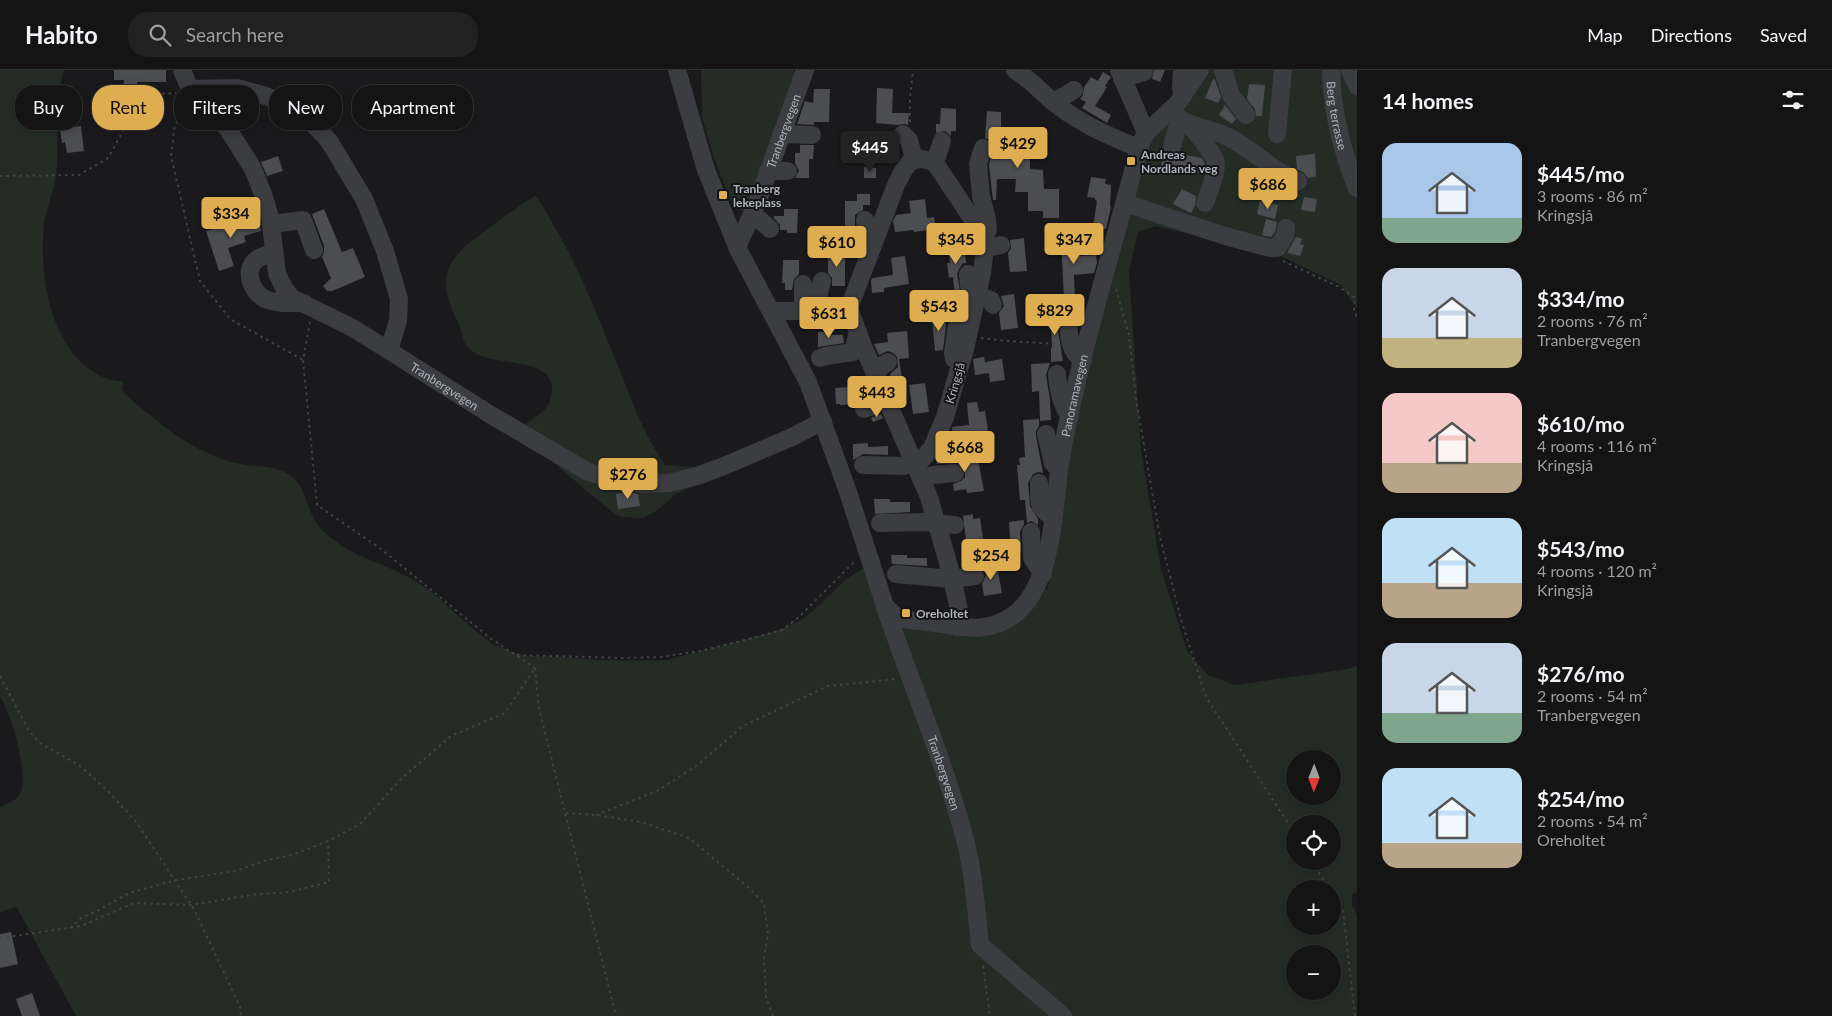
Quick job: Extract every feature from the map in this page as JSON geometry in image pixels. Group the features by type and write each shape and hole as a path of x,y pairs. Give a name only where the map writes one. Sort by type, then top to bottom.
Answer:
{"street":[{"path":"182,70 187,85"},
{"name":"Tranbergvegen","path":"677,70 706,170 737,247 808,382 889,611 909,677 948,782 964,838 974,880 980,945"},
{"name":"Tranbergvegen","path":"737,247 751,217 805,70"},
{"path":"1015,70 1054,102 1091,120 1096,130 1142,140 1180,118"},
{"path":"1172,146 1180,118 1183,96 1181,88 1182,70"},
{"path":"1183,96 1200,70"},
{"path":"1223,70 1231,95 1246,115"},
{"path":"1277,134 1283,70"},
{"name":"Berg terrasse","path":"1332,70 1338,123 1348,166 1357,188"},
{"path":"1350,70 1357,86"},
{"path":"1142,140 1121,75 1144,72"},
{"path":"798,88 805,98 805,104"},
{"path":"1054,102 1074,90"},
{"path":"259,94 303,113 329,141 364,199 385,251 399,299 398,321 389,350"},
{"path":"1180,118 1224,135 1237,142 1284,176 1298,181"},
{"path":"1180,118 1212,154 1216,164 1205,203"},
{"name":"Tranbergvegen","path":"229,130 242,150 263,194 271,224 277,273 284,288 292,298 353,328 490,415 588,472 622,481 644,484 669,483 697,476 792,437 823,421"},
{"path":"781,134 812,135"},
{"path":"906,137 914,159"},
{"name":"Panoramavegen","path":"889,611 908,620 979,629 996,625 1010,617 1021,609 1032,596 1043,574 1047,556 1070,417 1098,301 1098,277 1116,223 1125,203 1142,140"},
{"path":"935,163 942,141"},
{"name":"Kringsjå","path":"917,469 955,413 957,376 969,337 985,301 982,273 990,244 988,219 980,196 978,164 983,148"},
{"path":"957,627 959,610 929,497 885,396 882,368 858,332 849,308 871,265 892,195 905,166 914,159 927,159 935,163 990,244"},
{"path":"768,171 788,171"},
{"path":"1125,203 1225,236 1277,248 1285,236 1286,228"},
{"path":"751,217 760,220 770,229"},
{"path":"271,224 303,220 314,250"},
{"path":"865,220 871,265"},
{"path":"274,255 256,259 250,269 250,280 255,290 264,298 276,302 309,305"},
{"path":"968,274 968,286 972,294 985,301"},
{"path":"809,311 822,281"},
{"path":"803,284 809,311"},
{"path":"770,311 849,308"},
{"path":"1068,308 1071,344 1076,356 1083,360"},
{"path":"820,358 853,352 858,332"},
{"path":"1057,374 1058,387 1064,408 1070,417"},
{"path":"864,409 874,406 885,396"},
{"path":"1046,434 1053,463 1060,471"},
{"path":"864,465 904,466 933,475 955,473"},
{"path":"1039,482 1038,503 1044,512 1053,517"},
{"path":"880,522 954,525"},
{"path":"1031,532 1032,558 1043,574"},
{"path":"896,574 952,579 975,576"},
{"path":"980,945 1063,1016"}],"path":[{"path":"906,137 913,70"},
{"path":"0,176 79,175 108,158 139,102 157,94 174,92"},
{"path":"174,130 170,156 200,281 230,318 302,360"},
{"path":"1277,248 1274,257 1339,287 1355,298 1354,310 1357,316"},
{"path":"1098,277 1114,280 1129,335 1136,399 1160,537 1182,623 1206,697 1286,820"},
{"path":"309,305 302,360 317,505 381,549 490,638 535,668 539,709 616,1016"},
{"path":"969,337 1071,344"},
{"path":"515,654 622,658 661,657 700,651 782,630 799,618 866,550"},
{"path":"70,928 81,918 128,893 176,880 236,871 263,861 292,855 328,841 360,824 402,778 452,736 505,713 535,668"},
{"path":"0,676 29,731 40,743 80,766 138,822 191,905 240,1008 241,1016"},
{"path":"596,815 657,791 696,766 743,726 828,686 909,677"},
{"path":"565,813 596,815 641,822 689,838 749,888 764,903 768,935 764,957 766,997 773,1016"},
{"path":"0,938 81,926 134,904 191,905 251,895 290,892 329,882 328,841"},
{"path":"1341,908 1356,1016"},
{"path":"980,945 990,1016"}],"shaded area":[{"path":"0,70 64,70 60,85 15,85 15,130 57,130 56,176 44,224 43,265 51,308 58,328 68,346 81,362 100,376 123,382 122,389 125,394 150,416 177,436 205,452 243,465 265,467 285,472 291,476 299,484 316,522 327,535 343,547 415,581 445,603 491,643 512,652 529,656 641,661 667,660 772,632 798,622 814,610 846,579 866,567 883,620 984,627 1048,588 1061,496 1086,357 1147,147 1190,96 1198,70 1357,70 1357,309 1341,285 1281,256 1156,226 1138,232 1129,271 1141,451 1161,569 1187,651 1208,675 1235,685 1348,669 1357,666 1357,891 1352,895 1352,905 1357,915 1357,1016 76,1016 16,906 0,913 0,807 20,794 22,785 18,745 5,705 0,697"},
{"path":"701,70 793,70 797,75 747,209 745,210 738,210 732,204 714,158 702,117"},
{"path":"535,196 544,208 575,265 651,443 665,465 695,467 699,472 698,484 676,494 656,511 643,518 622,517 611,511 562,470 519,429 547,407 552,391 550,380 544,373 535,368 523,364 486,358 467,347 450,304 446,290 446,278 449,267 455,257 505,216"}],"building":[{"path":"114,70 166,70 166,82 137,82 137,85 123,85 124,80 114,80"},
{"path":"1154,70 1165,70 1160,82 1152,79"},
{"path":"1103,72 1111,77 1095,106 1111,115 1107,123 1082,108 1086,102 1080,99 1083,95 1084,87 1091,77 1098,81"},
{"path":"1213,79 1221,97 1218,103 1205,98"},
{"path":"1249,84 1265,85 1262,116 1256,116 1255,109 1247,99"},
{"path":"877,88 893,89 892,113 909,113 908,125 876,123"},
{"path":"814,89 830,89 829,122 814,122 814,125 797,124 805,101 813,103"},
{"path":"1225,105 1236,119 1232,124 1219,115"},
{"path":"941,108 956,109 956,131 951,131 951,136 945,131 936,133 936,124 940,124"},
{"path":"987,111 1001,112 1001,131 1014,131 1015,150 1030,151 1030,169 1043,170 1044,189 1059,189 1059,218 1043,218 1043,211 1028,211 1028,192 1015,192 1016,179 997,179 996,200 993,200 989,165 993,146 990,140 985,138"},
{"path":"60,130 81,130 84,151 67,153 65,142 62,143"},
{"path":"800,145 814,145 813,159 809,159 809,178 795,178 799,171 795,163 795,153 800,153"},
{"path":"862,148 877,148 876,157 862,158"},
{"path":"1164,153 1169,156 1179,154 1202,158 1205,165 1204,174 1161,166"},
{"path":"1315,154 1316,177 1308,178 1297,169 1296,156"},
{"path":"278,156 283,171 267,176 261,162"},
{"path":"864,167 876,168 876,178 864,178"},
{"path":"1091,177 1106,179 1105,184 1111,185 1111,207 1106,229 1093,227 1097,201 1095,198 1087,197"},
{"path":"1182,189 1196,196 1195,206 1191,213 1173,204"},
{"path":"857,194 870,194 870,205 863,205 863,210 855,215 855,229 845,229 845,201 857,201"},
{"path":"1304,197 1317,199 1315,212 1301,210"},
{"path":"925,199 927,218 934,217 936,229 895,232 893,221 896,215 911,213 909,201"},
{"path":"1260,201 1278,205 1275,219 1257,214"},
{"path":"324,209 342,252 353,248 365,277 332,291 327,291 323,286 331,278 322,257 324,246 312,214"},
{"path":"784,209 798,209 797,233 787,233 787,230 780,230 780,225 774,216 784,216"},
{"path":"258,214 261,231 244,236 246,242 228,248 234,266 219,271 206,231 230,224 229,221 239,218 240,220"},
{"path":"1266,219 1277,222 1275,232 1271,237 1262,235"},
{"path":"1061,237 1071,237 1071,243 1078,242 1079,256 1096,255 1097,263 1094,273 1074,275 1075,299 1068,297 1064,299"},
{"path":"1296,237 1302,239 1300,244 1304,245 1300,256 1287,253"},
{"path":"1024,238 1027,271 1010,272 1008,253 1011,248 1010,240"},
{"path":"964,244 966,263 963,263 957,274 961,296 955,297 953,277 949,278 947,263 950,263 948,246"},
{"path":"828,252 845,252 845,286 832,286 832,278 828,273"},
{"path":"905,256 909,284 884,288 884,292 872,293 872,278 893,275 891,258"},
{"path":"783,260 799,260 799,274 794,279 792,290 785,290 785,283 782,283"},
{"path":"1014,294 1018,328 1001,330 999,313 1004,306 1001,296"},
{"path":"962,301 962,316 958,314 951,316 950,303"},
{"path":"1058,305 1058,330 1063,361 1051,362 1050,306"},
{"path":"945,316 946,325 943,350 935,351 932,318"},
{"path":"907,331 909,358 899,359 903,385 892,386 890,374 898,367 897,357 888,351 879,355 874,344 888,342 887,333"},
{"path":"818,332 828,332 828,335 843,335 844,343 818,347"},
{"path":"984,357 985,362 1002,359 1005,380 990,382 989,373 975,375 973,359"},
{"path":"1050,363 1046,375 1051,420 1040,421 1039,391 1032,392 1031,364"},
{"path":"925,383 929,412 913,414 909,385"},
{"path":"851,387 851,391 865,390 866,396 869,396 860,399 855,404 836,404 835,388"},
{"path":"977,402 979,412 985,411 989,437 953,442 952,427 969,425 967,403"},
{"path":"881,414 883,418 873,422 871,418"},
{"path":"1039,419 1036,436 1043,473 1033,474 1028,483 1030,506 1038,519 1038,525 1031,521 1027,523 1025,500 1020,500 1017,465 1020,465 1019,458 1025,457 1023,420"},
{"path":"868,443 868,447 888,446 888,455 863,454 853,460 853,444"},
{"path":"943,449 958,455 959,462 978,459 984,491 967,493 966,489 954,491 953,484 965,477 965,472 959,463 936,464"},
{"path":"626,492 638,494 640,506 618,509 616,494"},
{"path":"874,499 890,499 890,502 910,502 910,512 875,514"},
{"path":"973,514 973,519 980,518 984,544 967,547 963,516"},
{"path":"1024,520 1020,532 1021,551 1011,552 1009,522"},
{"path":"891,555 907,555 907,558 927,558 927,566 892,564"},
{"path":"990,563 991,568 997,567 1002,593 984,596 982,584 986,575 981,565"},
{"path":"11,932 18,964 0,968 0,934"},
{"path":"32,993 40,1016 22,1016 16,999"}],"place":[{"name":"Andreas Nordlands veg","path":"1131,161"},
{"name":"Tranberg lekeplass","path":"723,195"},
{"name":"Oreholtet","path":"906,613"}]}
